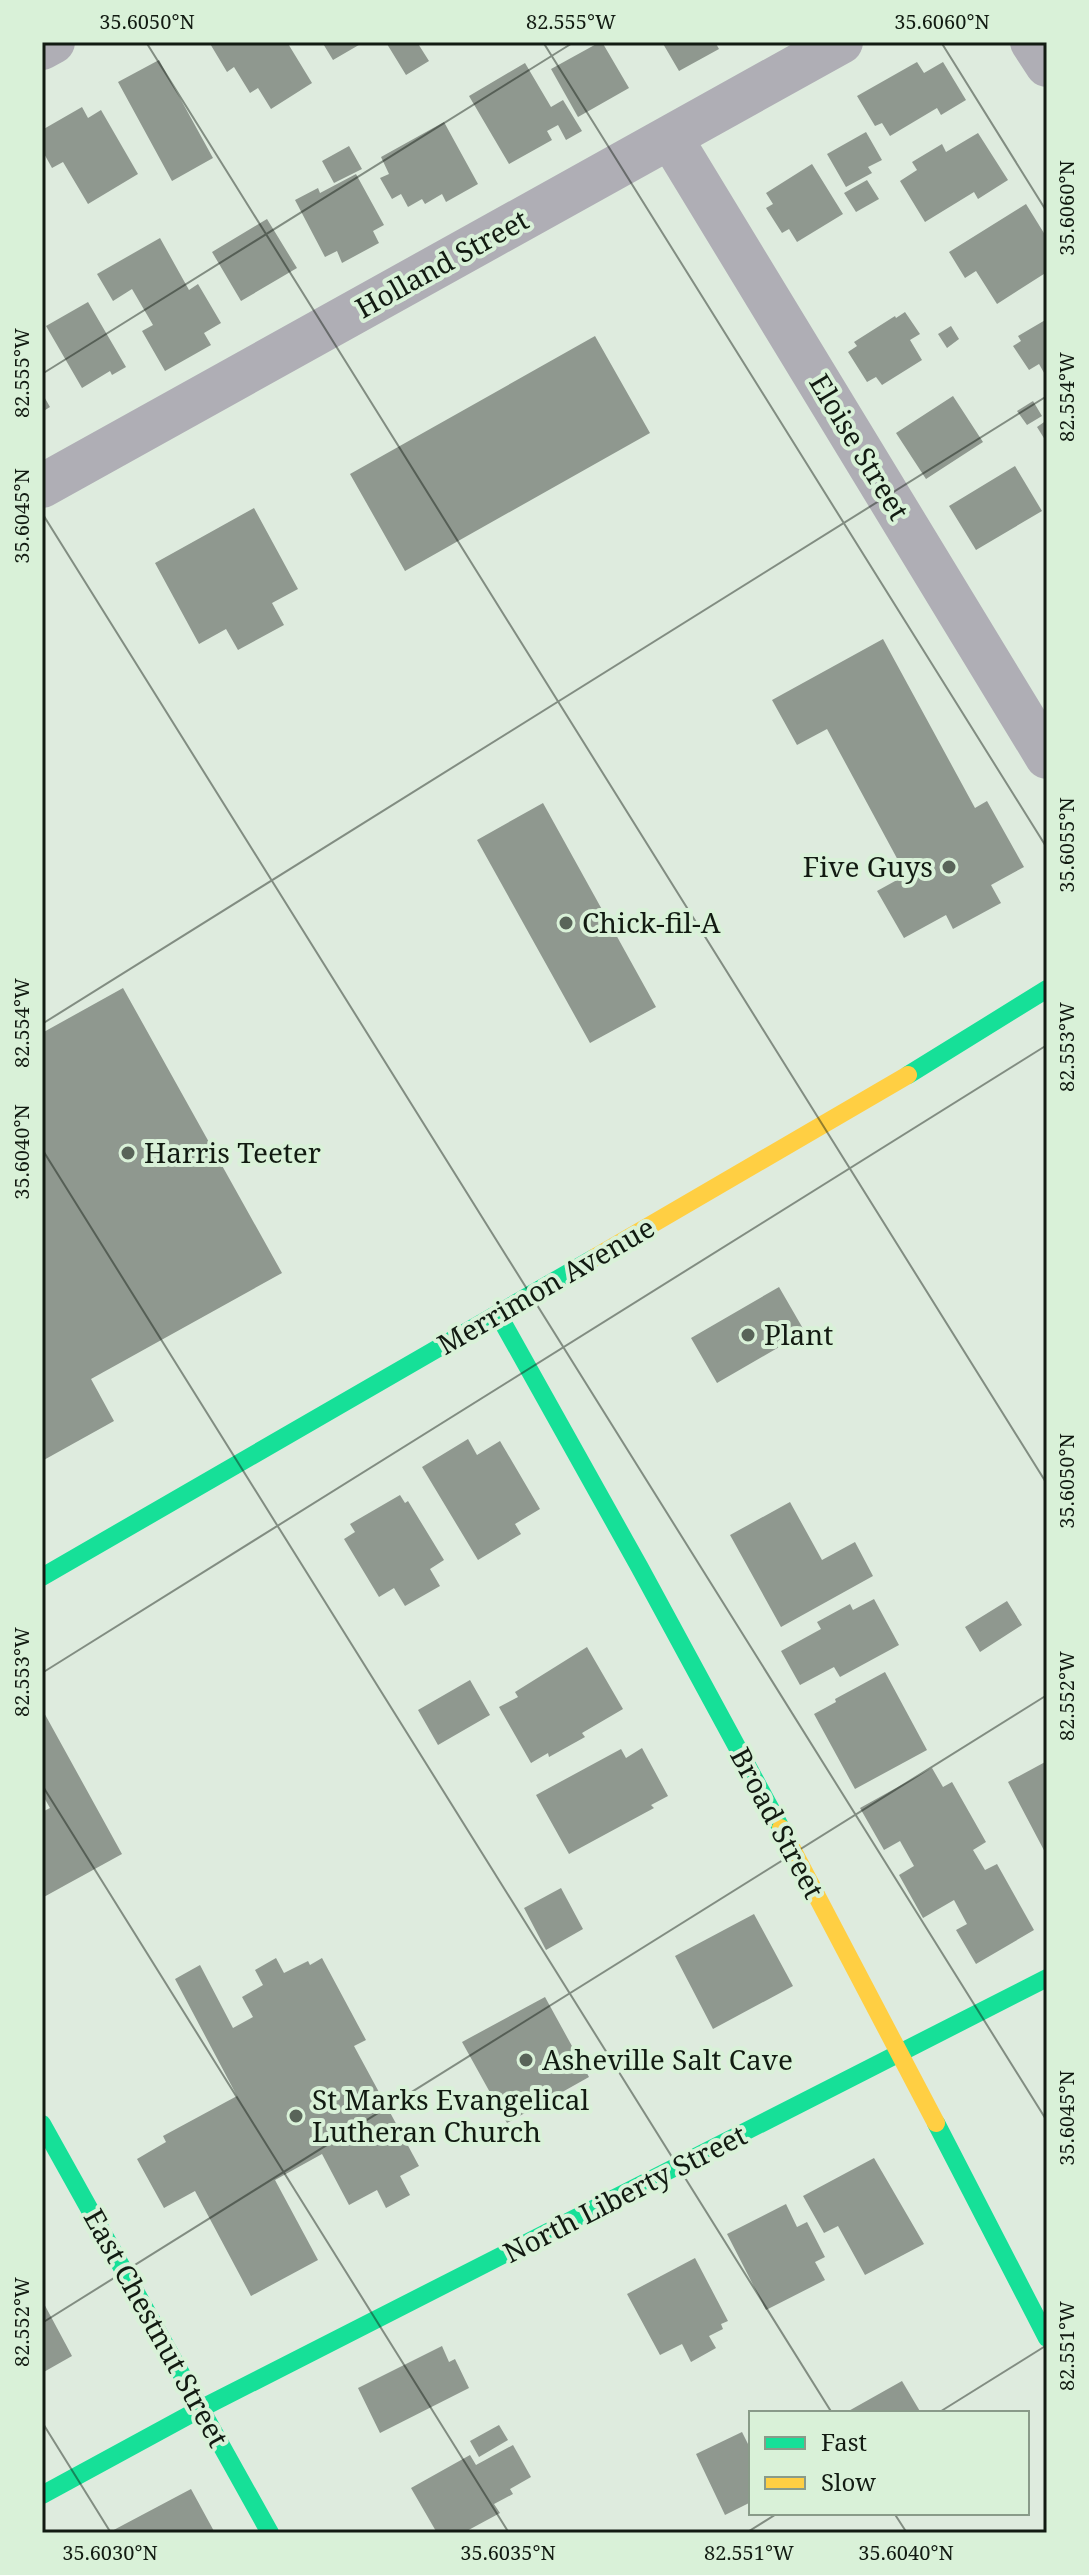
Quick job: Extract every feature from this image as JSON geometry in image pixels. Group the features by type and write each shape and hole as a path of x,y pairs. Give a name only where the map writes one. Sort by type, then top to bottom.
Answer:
{"street":[{"path":"42,48 53,42"},
{"name":"Holland Street","path":"42,486 841,42"},
{"path":"1032,42 1047,65"},
{"name":"Eloise Street","path":"670,137 1047,757"},
{"name":"Merrimon Avenue","path":"42,1577 814,1131 1047,989"},
{"name":"Broad Street","path":"498,1314 616,1524 902,2054 1047,2338"},
{"name":"North Liberty Street","path":"42,2495 202,2408 1047,1978"},
{"name":"East Chestnut Street","path":"42,2124 270,2533"}],"building":[{"path":"209,42 287,42 312,83 271,109 258,88 250,93 234,67 227,72"},
{"path":"322,42 364,42 333,60"},
{"path":"417,42 429,61 406,75 387,44"},
{"path":"600,42 629,88 578,117 551,69"},
{"path":"662,42 715,42 719,49 679,71"},
{"path":"159,60 213,158 172,181 118,82"},
{"path":"917,62 924,73 943,62 966,100 941,115 937,108 890,136 882,123 875,126 857,96"},
{"path":"525,63 551,107 563,100 582,131 566,140 558,125 547,131 552,140 509,164 469,96"},
{"path":"82,107 88,118 101,110 138,174 88,204 63,162 52,168 42,150 42,130"},
{"path":"444,122 478,184 446,202 442,194 425,204 422,199 408,207 401,194 392,199 380,178 389,174 381,157"},
{"path":"866,132 882,160 868,167 872,173 846,187 827,154"},
{"path":"978,133 1008,180 978,199 974,192 925,222 900,181 917,170 912,162 942,144 946,152"},
{"path":"349,146 362,169 334,183 322,161"},
{"path":"812,164 843,214 797,242 789,229 782,233 766,208 773,204 766,193"},
{"path":"356,174 384,225 373,231 379,243 342,263 337,251 325,257 295,200 318,188 320,193"},
{"path":"867,180 879,199 856,212 844,193"},
{"path":"1026,204 1047,238 1047,272 997,304 976,271 965,278 949,252"},
{"path":"267,219 297,268 241,301 212,252"},
{"path":"160,238 189,290 198,284 221,323 204,333 211,345 165,371 142,331 153,325 132,289 113,301 97,274"},
{"path":"88,302 126,367 112,375 110,371 82,388 46,326"},
{"path":"905,312 920,334 910,340 922,360 882,385 876,377 867,382 848,352 857,346 854,342"},
{"path":"1047,319 1047,378 1039,364 1029,370 1013,346 1021,341 1018,336"},
{"path":"951,326 959,339 947,348 938,334"},
{"path":"595,336 650,433 405,571 350,474"},
{"path":"42,393 50,407 42,412"},
{"path":"953,396 983,442 926,479 896,433"},
{"path":"1033,401 1042,416 1027,425 1017,411"},
{"path":"1047,420 1047,443 1037,427"},
{"path":"1015,466 1042,511 976,550 949,506"},
{"path":"254,508 298,589 272,603 284,625 238,650 226,629 199,644 155,563"},
{"path":"883,639 975,808 987,801 1024,867 991,885 1001,903 953,929 946,915 904,938 877,891 906,875 827,729 797,745 772,700"},
{"name":"Chick-fil-A","path":"543,803 656,1007 590,1043 477,840"},
{"name":"Harris Teeter","path":"123,988 282,1273 91,1379 114,1421 42,1461 42,1033"},
{"name":"Plant","path":"779,1287 805,1332 717,1383 691,1338"},
{"path":"468,1439 477,1455 500,1441 540,1509 515,1524 521,1534 478,1560 422,1467"},
{"path":"400,1495 405,1503 408,1501 444,1560 430,1569 440,1586 405,1606 394,1588 379,1597 344,1539 355,1532 350,1524"},
{"path":"790,1502 822,1560 855,1542 873,1576 781,1627 730,1535"},
{"path":"874,1599 899,1645 840,1677 834,1667 800,1685 781,1651 821,1629 817,1622 850,1604 853,1610"},
{"path":"1007,1601 1022,1625 980,1652 965,1627"},
{"path":"587,1647 623,1709 582,1733 585,1737 549,1757 548,1753 531,1763 499,1707 518,1697 515,1692"},
{"path":"885,1672 927,1750 855,1789 814,1714"},
{"path":"470,1680 490,1715 438,1745 418,1710"},
{"path":"42,1709 122,1854 42,1898 42,1812 50,1808 42,1794"},
{"path":"642,1748 668,1796 651,1805 654,1808 569,1854 536,1795 621,1749 626,1758"},
{"path":"1047,1761 1047,1856 1008,1782"},
{"path":"932,1768 943,1787 952,1782 986,1842 973,1850 985,1870 997,1864 1034,1930 976,1964 956,1930 967,1924 954,1900 923,1918 899,1875 914,1866 900,1841 884,1850 860,1808"},
{"path":"561,1888 583,1929 546,1950 524,1908"},
{"path":"754,1914 793,1986 713,2029 675,1956"},
{"name":"St Marks Evangelical Lutheran Church","path":"276,1958 284,1973 322,1958 366,2040 354,2046 419,2166 400,2176 410,2195 386,2208 377,2190 349,2205 322,2154 275,2180 318,2260 251,2296 195,2191 164,2208 137,2159 166,2142 163,2136 237,2096 175,1979 200,1965 233,2028 253,2017 242,1997 263,1985 255,1970"},
{"name":"Asheville Salt Cave","path":"545,1997 589,2077 507,2123 462,2042"},
{"path":"874,2158 924,2244 865,2275 838,2226 824,2233 803,2196"},
{"path":"786,2204 797,2227 807,2222 825,2257 815,2262 825,2280 766,2310 727,2234"},
{"path":"695,2258 728,2321 721,2324 723,2329 709,2336 716,2348 691,2362 682,2344 660,2355 627,2294"},
{"path":"42,2300 72,2356 42,2373"},
{"path":"442,2346 449,2362 455,2359 469,2388 380,2433 358,2388"},
{"path":"902,2381 920,2411 849,2411"},
{"path":"499,2425 508,2440 479,2457 470,2441"},
{"path":"742,2432 749,2446 749,2503 725,2515 696,2454"},
{"path":"513,2445 531,2477 510,2489 513,2494 494,2504 500,2513 463,2533 437,2533 411,2488 470,2455 476,2465"},
{"path":"191,2489 215,2533 108,2533"}],"traffic: fast":[{"path":"908,1075 1047,989"},
{"path":"42,1577 594,1258"},
{"path":"498,1314 781,1828"},
{"path":"42,2495 202,2408 1047,1978"},
{"path":"936,2123 1047,2338"},
{"path":"42,2124 270,2533"}],"traffic: slow":[{"path":"594,1258 908,1075"},
{"path":"781,1828 936,2123"}],"place":[{"name":"Five Guys","path":"949,867"},
{"name":"Chick-fil-A","path":"566,923"},
{"name":"Harris Teeter","path":"128,1153"},
{"name":"Plant","path":"748,1335"},
{"name":"Asheville Salt Cave","path":"526,2060"},
{"name":"St Marks Evangelical Lutheran Church","path":"296,2116"}]}
